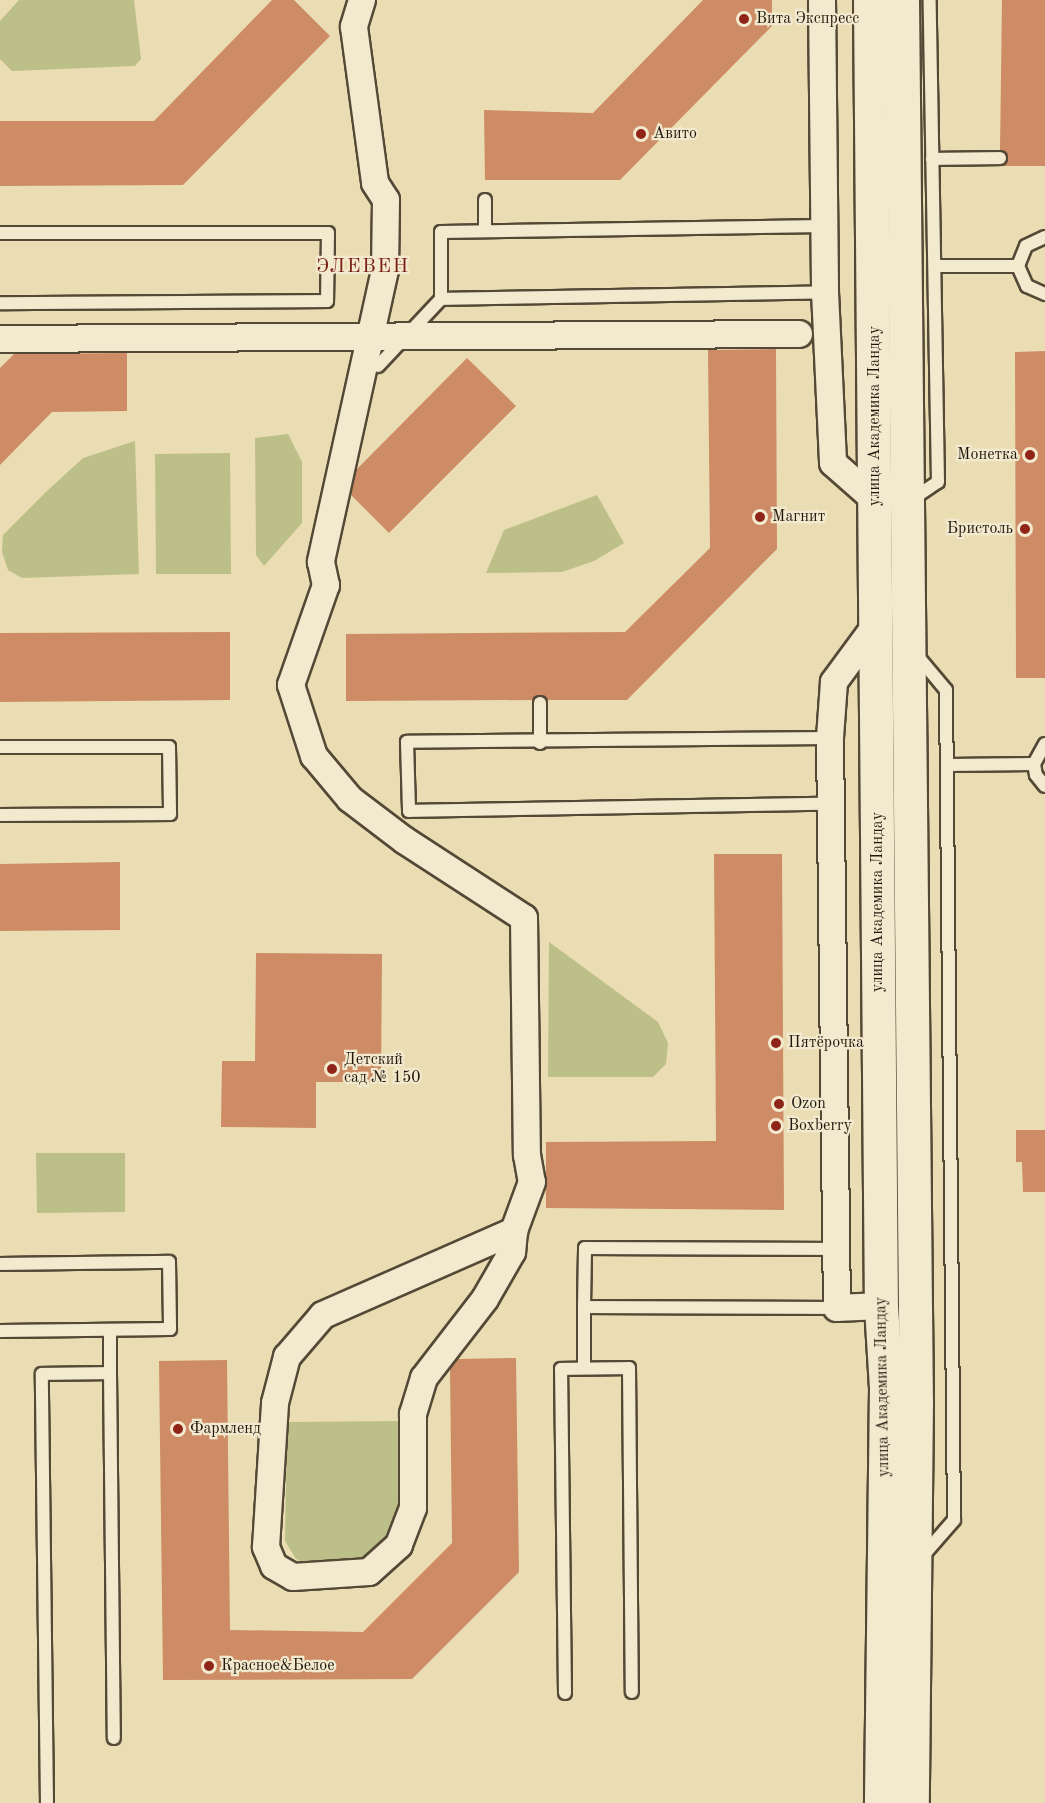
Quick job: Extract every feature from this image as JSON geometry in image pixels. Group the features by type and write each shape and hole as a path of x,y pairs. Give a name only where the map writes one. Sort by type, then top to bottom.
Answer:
{"street":[{"path":"362,0 354,27 356,50 375,183 386,200 386,270 368,337 321,562 326,585 291,685 314,756 350,799 404,840 524,918 527,1155 532,1182 514,1232 512,1252 485,1299 424,1378 413,1414 413,1508 399,1545 369,1572 292,1577 274,1566 266,1547 275,1403 287,1357 323,1315 514,1232"},
{"path":"822,0 825,292 833,463 875,500"},
{"name":"улица Академика Ландау","path":"870,0 881,1306 886,1388 881,1803"},
{"name":"улица Академика Ландау","path":"902,0 910,648 914,1567 912,1803"},
{"path":"0,339 799,334"},
{"path":"876,624 834,682 830,738 830,804 838,1249 837,1308 881,1306"}],"lane":[{"path":"908,502 938,482 930,0"},
{"path":"932,159 1000,158"},
{"path":"485,200 485,231"},
{"path":"378,366 441,299 441,232 825,226"},
{"path":"0,233 328,233 327,301 0,303"},
{"path":"1045,237 1026,246 1018,266 1027,286 1045,294"},
{"path":"935,266 1018,266"},
{"path":"441,299 825,292"},
{"path":"910,648 946,690 954,1520 914,1567"},
{"path":"540,703 540,743"},
{"path":"830,738 540,743 407,742 409,811 830,804"},
{"path":"1045,744 1034,764 1036,776 1045,786"},
{"path":"0,747 169,747 170,814 0,816"},
{"path":"948,765 1034,764"},
{"path":"584,1368 585,1248 838,1249"},
{"path":"0,1264 169,1262 170,1329 0,1331"},
{"path":"584,1307 837,1308"},
{"path":"110,1330 114,1738"},
{"path":"565,1693 561,1369 584,1368 630,1368 632,1692"},
{"path":"47,1803 42,1374 110,1373"}],"green space":[{"path":"19,0 134,0 141,59 135,66 12,71 0,59 0,21"},
{"path":"288,434 302,462 302,523 264,566 256,555 255,438"},
{"path":"135,441 139,574 22,578 8,570 2,552 3,535 83,458"},
{"path":"230,453 231,574 156,574 155,454"},
{"path":"597,495 624,543 594,561 562,572 486,573 504,530"},
{"path":"549,942 658,1022 668,1043 666,1064 653,1077 548,1077"},
{"path":"36,1153 125,1153 125,1212 37,1213"},
{"path":"401,1421 401,1510 392,1535 370,1558 349,1564 315,1568 296,1559 285,1541 287,1422"}],"building":[{"path":"272,0 294,0 330,36 183,185 0,186 0,121 154,121"},
{"path":"703,0 772,0 772,26 620,180 485,180 484,110 593,113"},
{"path":"1002,0 1045,0 1045,166 1001,166 1008,158 1000,150"},
{"path":"776,349 777,549 627,700 548,700 539,695 532,700 346,701 346,634 625,632 710,548 708,350"},
{"path":"1045,351 1045,678 1016,678 1015,352"},
{"path":"127,353 127,411 52,412 0,465 0,368 14,354"},
{"path":"467,358 516,406 389,533 351,495 356,470"},
{"path":"230,632 230,700 0,702 0,633"},
{"path":"714,854 782,854 784,1210 546,1208 546,1142 716,1141"},
{"path":"120,862 120,930 0,931 0,864"},
{"path":"256,953 382,954 381,1082 316,1082 316,1128 221,1127 222,1061 255,1061"},
{"path":"1016,1130 1045,1130 1045,1192 1023,1192 1022,1162 1016,1162"},
{"path":"516,1358 519,1572 412,1679 163,1680 159,1361 227,1360 230,1630 363,1632 452,1543 450,1369 458,1359"}],"place":[{"name":"Вита Экспресс","path":"744,19"},
{"name":"Авито","path":"641,134"},
{"name":"Монетка","path":"1030,455"},
{"name":"Магнит","path":"760,517"},
{"name":"Бристоль","path":"1025,529"},
{"name":"Пятёрочка","path":"776,1043"},
{"name":"Детский сад № 150","path":"332,1069"},
{"name":"Ozon","path":"779,1104"},
{"name":"Boxberry","path":"776,1126"},
{"name":"Фармленд","path":"178,1429"},
{"name":"Красное&Белое","path":"209,1666"}],"district":[{"name":"ЭЛЕВЕН","path":"363,267"}]}
